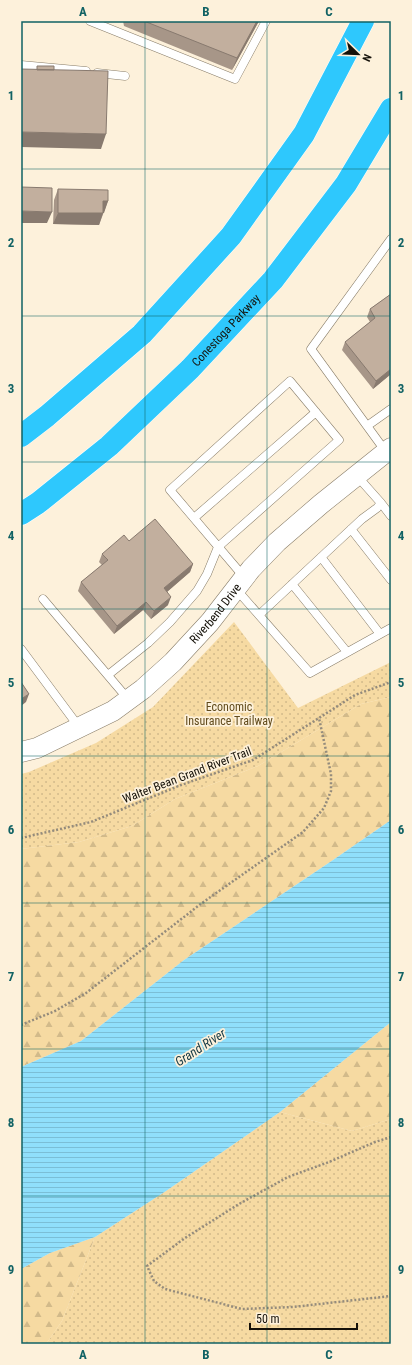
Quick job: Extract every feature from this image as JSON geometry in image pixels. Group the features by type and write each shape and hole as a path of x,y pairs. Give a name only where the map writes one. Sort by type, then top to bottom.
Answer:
{"highway":[{"path":"21,436 48,416 142,334 231,236 304,134 363,21"},
{"name":"Conestoga Parkway","path":"21,514 38,503 109,446 190,369 273,280 346,184 391,109"}],"street":[{"name":"Riverbend Drive","path":"21,752 37,748 113,711 143,689 210,622 251,569 277,542 388,450"}],"lane":[{"path":"90,21 235,79 266,21"},
{"path":"21,64 125,76"},
{"path":"388,450 367,426 311,349 391,239"},
{"path":"108,675 170,622 197,591 207,574 218,547 339,440 290,381 170,490 218,547 259,615 310,673 391,628"},
{"path":"367,426 391,409"},
{"path":"194,518 316,412"},
{"path":"356,476 391,516"},
{"path":"259,615 381,503"},
{"path":"351,529 391,580"},
{"path":"321,557 380,634"},
{"path":"292,584 347,652"},
{"path":"43,599 129,700"},
{"path":"21,648 80,728"}],"path":[{"name":"Walter Bean Grand River Trail","path":"21,838 91,822 181,785 253,760 355,695 391,682"},
{"path":"21,1025 55,1011 86,993 202,903 303,832 324,808 331,791 331,774 319,718"},
{"path":"391,1137 288,1177 239,1204 185,1238 147,1266 154,1281 165,1289 242,1309 293,1307 391,1296"}],"green space":[{"name":"Economic Insurance Trailway","path":"234,622 298,708 391,662 391,697 361,704 258,766 175,799 132,826 79,842 21,849 21,774 29,772 96,743 153,707"},
{"path":"391,697 391,820 184,960 81,1041 21,1067 21,849 79,842 132,826 175,799 258,766 361,704"},
{"path":"391,1022 391,1119 352,1131 280,1112"},
{"path":"280,1112 352,1131 391,1119 391,1344 46,1344 62,1321 95,1237 166,1191"},
{"path":"95,1237 62,1321 46,1344 21,1344 21,1269 50,1253"}],"water":[{"name":"Grand River","path":"391,820 391,1022 280,1112 166,1191 95,1237 50,1253 21,1269 21,1067 81,1041 184,960"}],"building":[{"path":"144,21 257,21 237,58"},
{"path":"37,66 54,66 54,70 37,70"},
{"path":"21,69 108,71 106,134 21,132"},
{"path":"21,187 52,188 52,212 21,211"},
{"path":"58,189 108,190 108,201 103,201 103,213 58,213"},
{"path":"391,294 391,369 376,381 345,342 375,318 370,309"},
{"path":"155,519 193,564 164,588 171,597 154,611 146,602 117,626 81,582 108,560 102,554 124,535 129,541"},
{"path":"21,682 29,694 21,699"}]}
